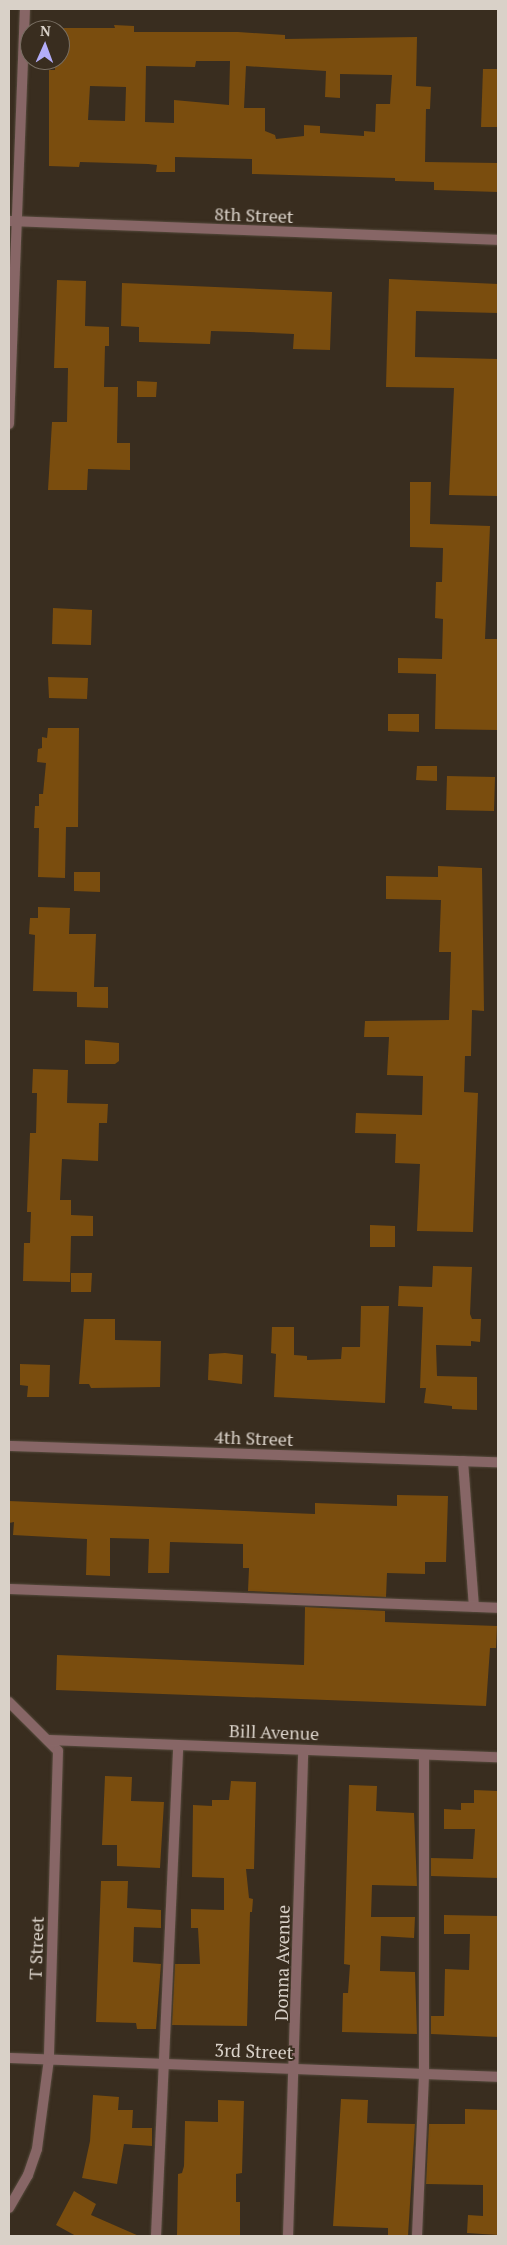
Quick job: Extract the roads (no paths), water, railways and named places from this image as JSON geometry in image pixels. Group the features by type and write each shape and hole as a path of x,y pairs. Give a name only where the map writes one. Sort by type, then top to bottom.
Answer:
{"street":[{"path":"9,424 13,221 25,9"},
{"name":"8th Street","path":"13,221 498,240"},
{"name":"4th Street","path":"9,1446 498,1462"},
{"path":"463,1460 474,1607"},
{"path":"9,1589 498,1608"},
{"name":"T Street","path":"9,1702 58,1751 49,2059 37,2149 28,2175 9,2208"},
{"name":"Bill Avenue","path":"48,1740 498,1757"},
{"path":"156,2236 178,1745"},
{"name":"Donna Avenue","path":"288,2236 295,2069 303,1750"},
{"path":"417,2236 424,2074 424,1754"},
{"name":"3rd Street","path":"9,2058 498,2077"}]}
